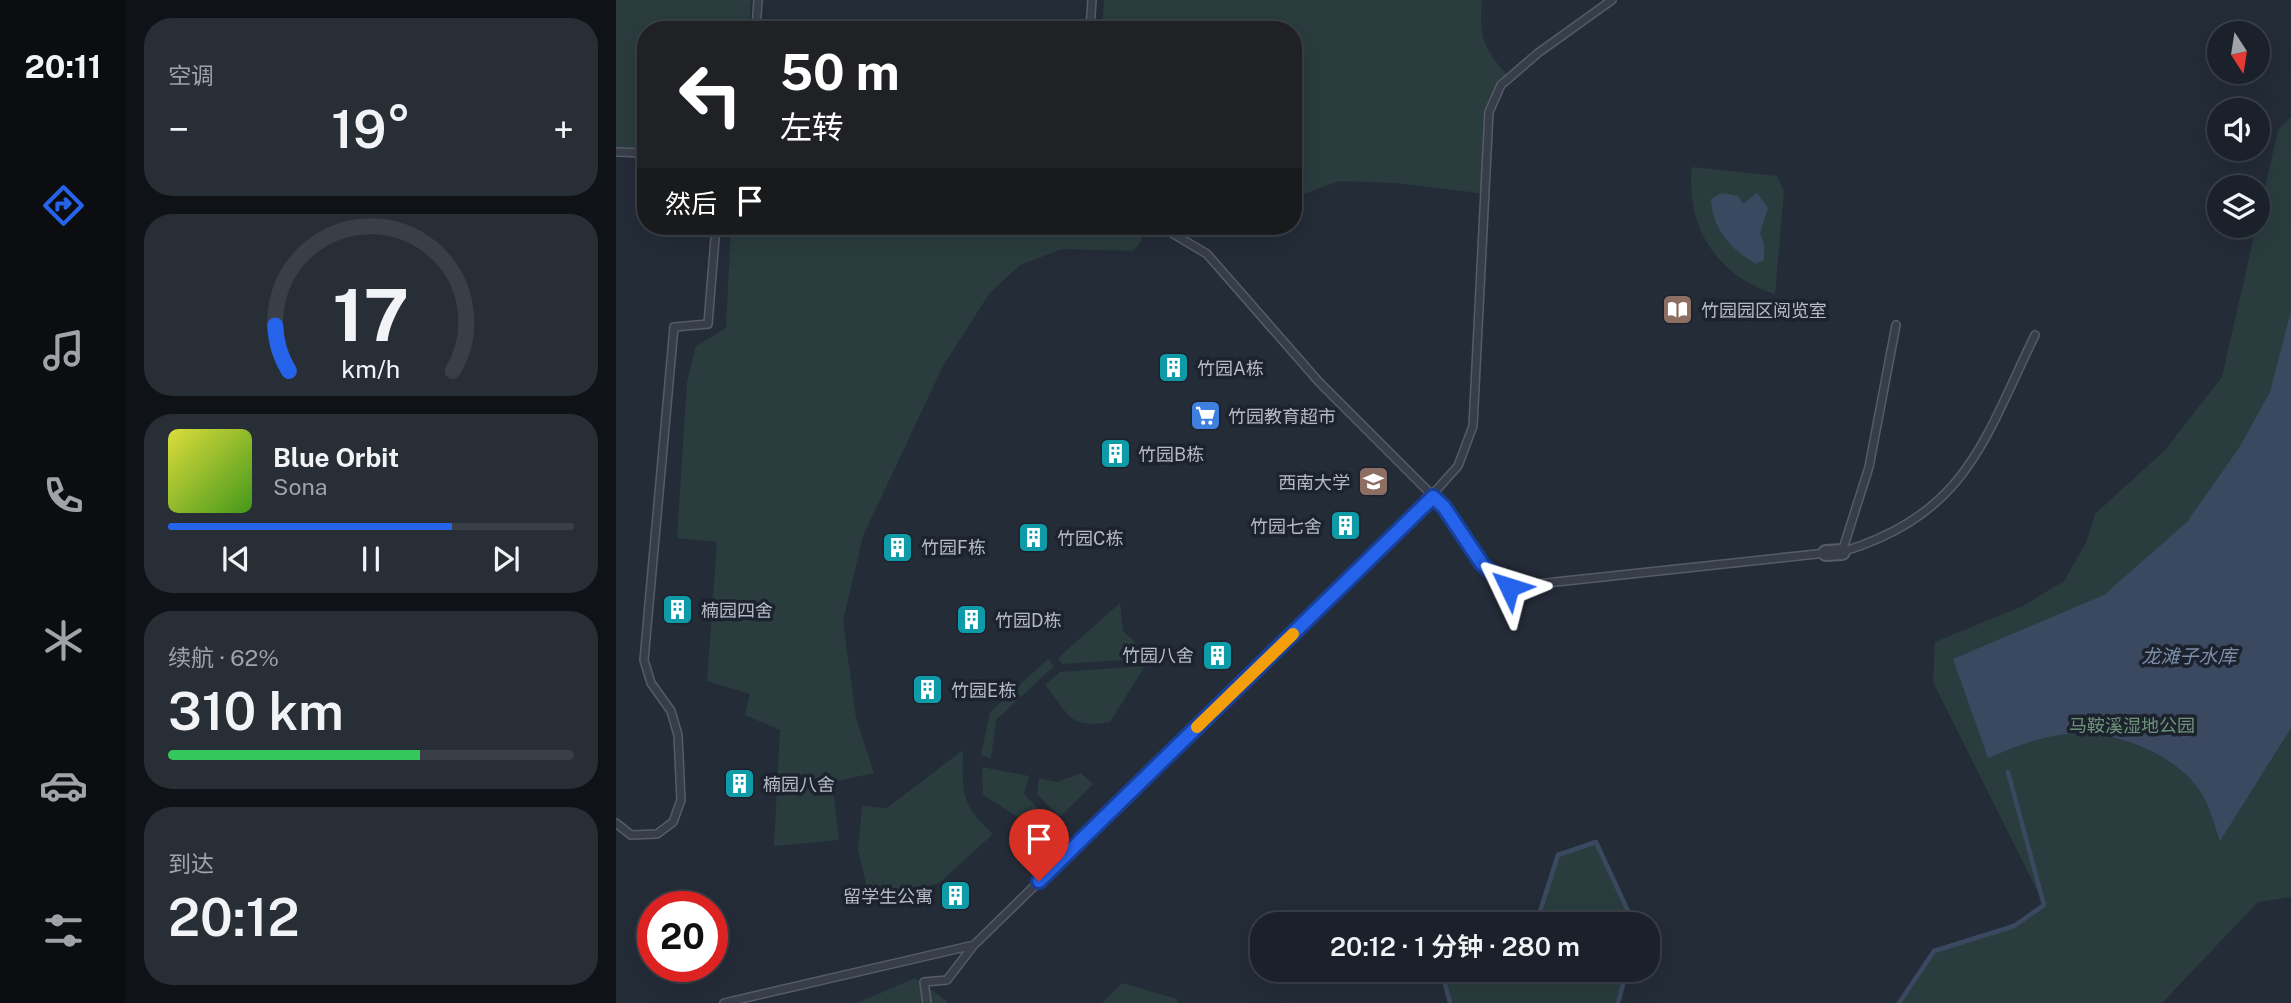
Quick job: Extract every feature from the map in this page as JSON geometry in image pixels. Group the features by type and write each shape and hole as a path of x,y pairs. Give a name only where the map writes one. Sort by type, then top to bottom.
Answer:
{"street":[{"path":"1826,553 1842,552"}],"lane":[{"path":"757,21 758,0"},
{"path":"1091,21 1092,0"},
{"path":"927,1003 924,982 947,980 974,945 1433,496 1458,466 1473,426 1489,112 1501,85 1538,53 1612,0"},
{"path":"616,152 637,153"},
{"path":"616,823 631,835 657,834 673,822 681,800 678,734 671,711 651,683 644,660 674,327 708,324 715,235"},
{"path":"1175,235 1207,254 1319,382 1444,507 1482,564 1509,587 1826,553"},
{"path":"1842,552 1868,467 1896,325"},
{"path":"1842,552 1870,543 1926,512 1950,491 1977,457 2035,335"},
{"path":"724,1003 974,945"}],"green space":[{"path":"616,0 751,0 750,21 637,21 637,153 616,152"},
{"path":"1104,0 1482,0 1481,25 1485,43 1510,78 1493,100 1489,115 1486,148 1487,194 1395,183 1339,181 1302,195 1302,21 1103,21"},
{"name":"马鞍溪湿地公园","path":"2291,117 2291,897 2258,902 2162,1003 1899,1003 1934,951 2014,926 2044,904 1933,682 1935,642 2023,606 2064,581 2086,543 2095,514 2165,450 2222,377 2254,238 2270,238 2270,175 2268,175 2278,130"},
{"path":"1692,167 1777,176 1784,191 1775,294 1754,286 1737,275 1721,262 1709,246 1694,210"},
{"path":"731,235 1140,235 1142,240 1134,251 1062,249 1020,265 989,294 943,366 863,536 843,621 856,718 874,773 832,782 839,840 774,846 780,730 745,715 750,694 707,681 717,542 677,538 687,383 696,346 726,328"},
{"path":"1120,603 1123,631 1152,658 1062,664 1058,658"},
{"path":"1048,659 1054,666 996,720 991,758 981,755 990,712"},
{"path":"1145,666 1110,722 1096,724 1078,721 1065,712 1045,685 1060,672"},
{"path":"963,750 964,788 969,806 993,834 939,883 870,901 858,849 862,806 887,808"},
{"path":"982,767 1029,776 1024,794 1070,841 1064,846 983,795"},
{"path":"1081,773 1093,784 1060,817 1037,794 1039,778 1057,782"},
{"path":"1596,842 1628,912 1540,912 1558,855"},
{"path":"915,978 949,1003 857,1003"},
{"path":"1624,982 1618,1003 1450,1003 1445,984"},
{"path":"1122,983 1177,999 1177,1003 1102,1003"}],"water":[{"path":"1722,193 1738,196 1743,204 1757,193 1768,208 1760,233 1764,244 1764,260 1756,264 1724,237 1715,219 1711,199"},
{"name":"龙滩子水库","path":"2291,311 2291,728 2220,841 2206,802 2189,778 2162,757 2125,741 2085,733 2067,734 2029,742 1988,758 1953,659 2104,595 2187,522 2239,448 2270,392"}],"waterway":[{"path":"1899,1003 1934,951 2014,926 2044,905 2008,772"},
{"path":"1540,912 1558,855 1596,842 1628,912"},
{"path":"1447,982 1450,1003"},
{"path":"1618,1003 1624,982"}],"slow traffic":[{"path":"1197,727 1293,634"}],"place":[{"name":"竹园园区阅览室","path":"1678,310"},
{"name":"竹园A栋","path":"1174,368"},
{"name":"竹园教育超市","path":"1205,416"},
{"name":"竹园B栋","path":"1115,454"},
{"name":"西南大学","path":"1373,482"},
{"name":"竹园七舍","path":"1345,526"},
{"name":"竹园C栋","path":"1034,538"},
{"name":"竹园F栋","path":"898,547"},
{"name":"楠园四舍","path":"678,610"},
{"name":"竹园D栋","path":"972,620"},
{"name":"竹园八舍","path":"1217,655"},
{"name":"竹园E栋","path":"928,690"},
{"name":"楠园八舍","path":"740,784"},
{"name":"留学生公寓","path":"956,896"}],"route":[{"path":"1039,881 1433,497 1444,507 1482,564 1509,587"}]}
